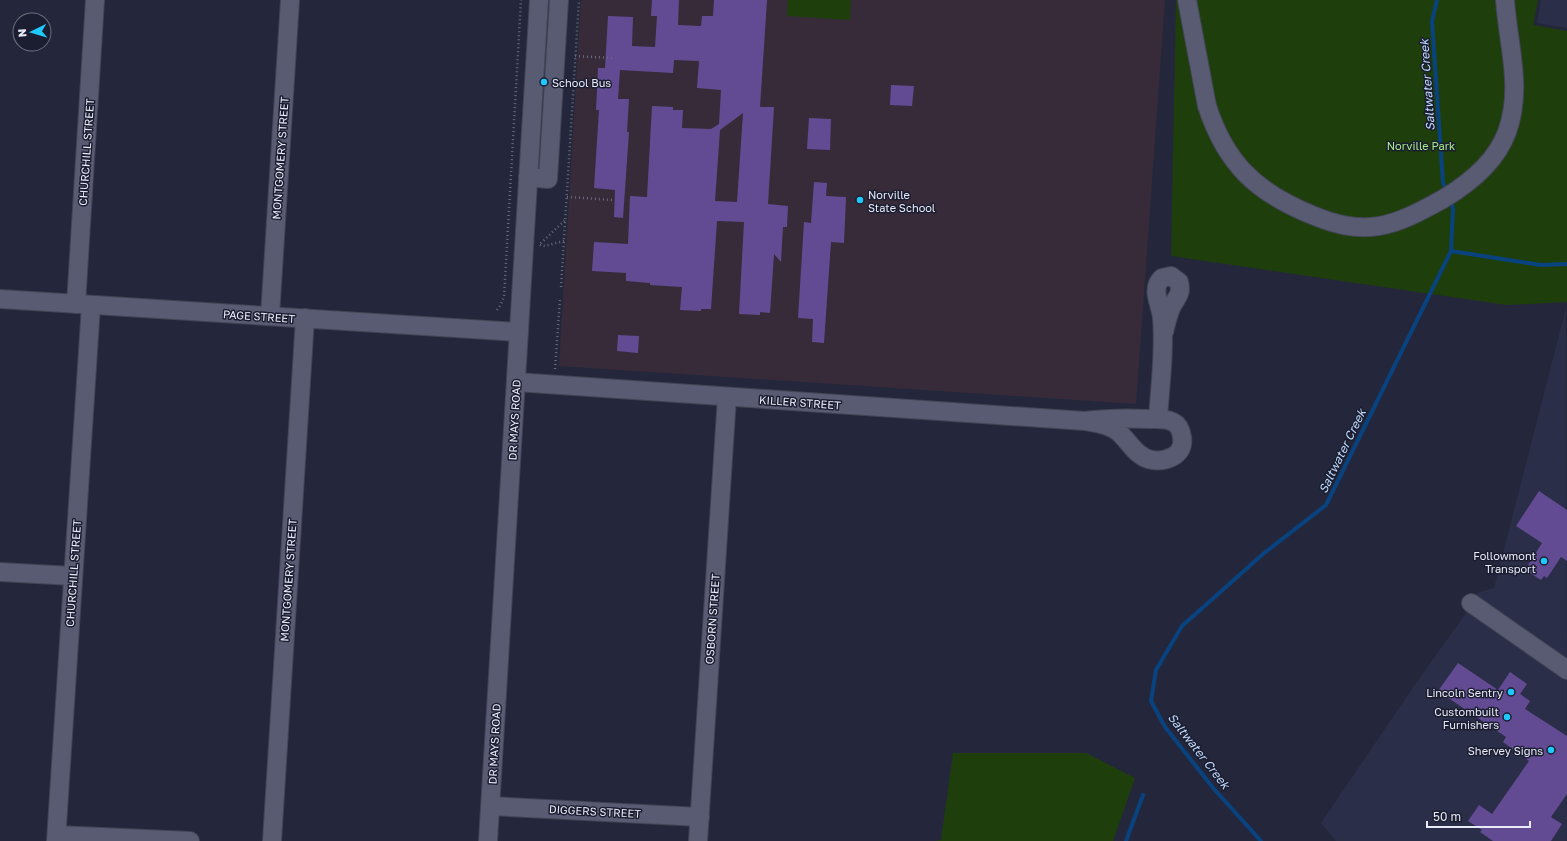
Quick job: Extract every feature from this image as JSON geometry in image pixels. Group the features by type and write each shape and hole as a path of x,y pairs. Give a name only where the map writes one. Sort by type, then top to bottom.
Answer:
{"street":[{"name":"CHURCHILL STREET","path":"57,838 73,576 96,0"},
{"name":"MONTGOMERY STREET","path":"270,316 290,0"},
{"name":"DR MAYS ROAD","path":"488,841 539,0"},
{"path":"528,178 548,179 559,0"},
{"path":"1187,0 1207,106 1220,139 1240,169 1266,192 1288,205 1334,224 1363,228 1396,222 1447,196 1470,181 1488,164 1498,149 1507,132 1515,92 1515,70 1505,0"},
{"name":"PAGE STREET","path":"0,299 518,332"},
{"name":"MONTGOMERY STREET","path":"272,841 304,318"},
{"path":"1158,419 1164,332"},
{"name":"KILLER STREET","path":"516,382 1085,421"},
{"name":"OSBORN STREET","path":"698,841 727,397"},
{"path":"1111,418 1165,419 1175,423 1182,433 1182,445 1177,455 1165,460 1147,458 1137,452 1115,430 1104,425 1085,421 1111,418"},
{"path":"0,572 73,576"},
{"path":"1471,603 1567,670"},
{"name":"DIGGERS STREET","path":"491,806 700,817"},
{"path":"57,838 190,841"}],"path":[{"path":"497,310 504,297 521,0"},
{"path":"561,287 579,0"},
{"path":"570,56 612,58"},
{"path":"567,197 613,200"},
{"path":"564,241 539,246 566,220"},
{"path":"555,370 560,299"}],"shaded area":[{"name":"Norville State School","path":"581,0 1165,0 1136,404 559,366"},
{"path":"1541,0 1567,0 1567,28 1537,23"},
{"path":"1566,308 1567,841 1336,841 1321,823 1416,683 1464,616 1477,593 1494,588"}],"green space":[{"path":"788,0 851,0 850,20 787,16"},
{"name":"Norville Park","path":"1176,0 1538,0 1533,25 1567,31 1567,302 1507,305 1171,256"},
{"path":"953,753 1086,753 1135,778 1113,841 935,841 941,840"}],"building":[{"path":"652,0 679,0 678,25 701,26 702,16 713,16 714,0 767,0 760,107 774,107 768,204 788,206 787,227 783,227 781,262 774,254 770,313 760,312 760,315 739,314 744,222 717,221 711,309 701,309 701,311 680,310 682,287 650,285 650,283 626,281 626,273 592,271 594,242 628,244 630,196 647,197 652,106 673,107 673,110 683,110 682,128 711,129 719,124 721,90 697,88 699,61 674,60 673,73 620,70 618,99 629,99 627,132 629,132 623,218 614,217 615,190 594,188 599,110 596,110 598,68 605,68 608,16 633,17 632,46 655,47 657,16 651,16","holes":["743,113 737,202 715,201 720,130"]},
{"path":"891,85 914,86 912,106 890,105"},
{"path":"809,118 831,119 830,150 807,149"},
{"path":"814,182 827,183 826,196 846,197 844,243 831,242 824,343 812,342 813,319 798,318 804,222 811,223"},
{"path":"618,335 639,336 638,353 617,351"},
{"path":"1539,491 1567,510 1567,561 1561,557 1547,578 1544,576 1541,580 1527,571 1530,567 1528,565 1542,543 1516,526"},
{"path":"1458,663 1498,690 1510,672 1527,684 1520,694 1530,701 1525,709 1567,736 1567,794 1551,817 1562,824 1551,841 1493,841 1480,832 1482,830 1468,821 1479,805 1492,814 1529,761 1503,742 1506,737 1438,691"}],"waterway":[{"name":"Saltwater Creek","path":"1437,0 1432,21 1443,183 1447,192"},
{"name":"Saltwater Creek","path":"1261,841 1214,789 1165,727 1151,701 1156,670 1182,626 1263,554 1326,505 1451,251 1453,208 1450,200"},
{"path":"1451,251 1541,265 1567,264"},
{"path":"1126,841 1143,795"}],"place":[{"name":"School Bus","path":"544,82"},
{"name":"Norville State School","path":"860,200"},
{"name":"Followmont Transport","path":"1544,561"},
{"name":"Lincoln Sentry","path":"1511,692"},
{"name":"Custombuilt Furnishers","path":"1507,717"},
{"name":"Shervey Signs","path":"1551,750"}]}
